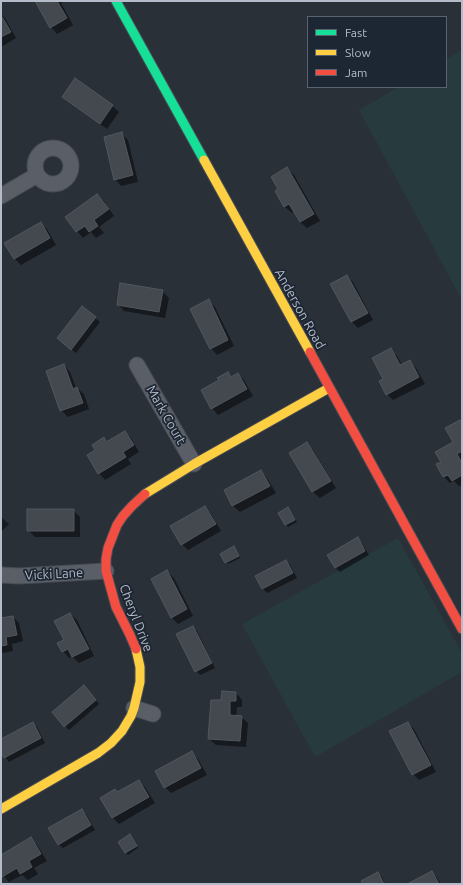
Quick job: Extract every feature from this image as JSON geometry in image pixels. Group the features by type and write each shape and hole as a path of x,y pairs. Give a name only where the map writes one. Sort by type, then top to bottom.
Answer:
{"street":[{"name":"Anderson Road","path":"116,1 462,629"},
{"path":"55,148 62,150 71,160 72,168 64,181 57,184 50,184 42,181 37,175 35,169 36,162 38,156 43,151 55,148"},
{"path":"1,196 37,175"},
{"name":"Mark Court","path":"137,365 194,464"},
{"name":"Cheryl Drive","path":"1,809 98,753 111,743 131,716 140,682 140,667 137,652 116,607 106,571 108,548 117,525 123,516 146,493 194,464 329,388"},
{"name":"Vicki Lane","path":"1,575 19,576 106,571"},
{"path":"134,708 153,714"}],"green space":[{"path":"462,50 462,300 359,110 397,88 447,88 447,58"},
{"path":"398,538 462,653 462,672 315,757 242,624"}],"building":[{"path":"35,1 57,1 67,18 50,28"},
{"path":"1,15 11,32 1,37"},
{"path":"75,78 113,105 100,124 62,97"},
{"path":"122,132 133,175 114,180 104,137"},
{"path":"287,167 314,214 300,222 289,204 284,207 275,191 278,189 271,177"},
{"path":"97,194 109,209 94,220 98,226 89,232 85,226 76,232 65,217"},
{"path":"41,222 50,238 14,259 4,243"},
{"path":"347,275 368,313 351,322 330,284"},
{"path":"120,283 163,290 159,312 117,305"},
{"path":"209,299 228,340 210,349 190,309"},
{"path":"82,306 96,317 71,350 57,338"},
{"path":"391,348 400,365 410,360 419,377 386,395 379,381 383,379 372,358"},
{"path":"64,364 73,389 77,387 83,403 60,411 46,371"},
{"path":"228,372 231,377 238,373 247,389 211,409 201,390 219,380 217,378"},
{"path":"460,420 462,423 462,451 457,454 462,463 462,475 452,481 448,475 443,477 436,464 441,462 435,452 453,442 445,428"},
{"path":"125,431 134,445 123,452 126,457 98,474 87,455 95,450 92,445 104,437 106,442"},
{"path":"307,442 331,481 312,492 289,453"},
{"path":"261,470 270,486 232,506 224,490"},
{"path":"205,506 216,524 181,545 170,526"},
{"path":"288,507 295,520 285,525 278,513"},
{"path":"27,509 74,509 74,531 27,531"},
{"path":"358,537 365,551 335,568 327,555"},
{"path":"234,546 239,556 225,563 220,554"},
{"path":"286,560 293,573 262,589 255,576"},
{"path":"167,570 187,609 171,618 151,579"},
{"path":"70,613 89,649 72,657 68,649 62,652 57,643 64,640 54,621"},
{"path":"13,616 17,635 6,637 7,645 1,646 1,618"},
{"path":"193,626 212,663 195,672 176,634"},
{"path":"84,685 96,700 64,727 52,712"},
{"path":"222,691 236,692 236,701 230,701 230,715 242,716 240,741 208,739 211,700 221,700"},
{"path":"33,722 41,738 4,758 1,752 1,739"},
{"path":"408,722 431,765 412,775 389,731"},
{"path":"192,751 201,768 164,788 155,771"},
{"path":"139,780 149,797 112,818 100,798 115,789 117,792"},
{"path":"82,809 91,825 58,845 48,828"},
{"path":"130,834 137,846 125,853 118,842"},
{"path":"31,837 41,854 29,861 32,867 20,874 17,868 2,877 1,855"},
{"path":"432,871 439,884 407,884"},
{"path":"378,872 384,884 363,884 361,881"}],"traffic: fast":[{"path":"116,1 204,160"}],"traffic: slow":[{"path":"204,160 310,352"},
{"path":"145,494 194,464 329,388"},
{"path":"1,809 98,753 111,743 122,731 134,708 140,682 140,667 136,649"}],"traffic: jam":[{"path":"310,352 462,629"},
{"path":"136,649 116,607 106,571 106,559 108,548 117,525 132,506 145,494"}]}
